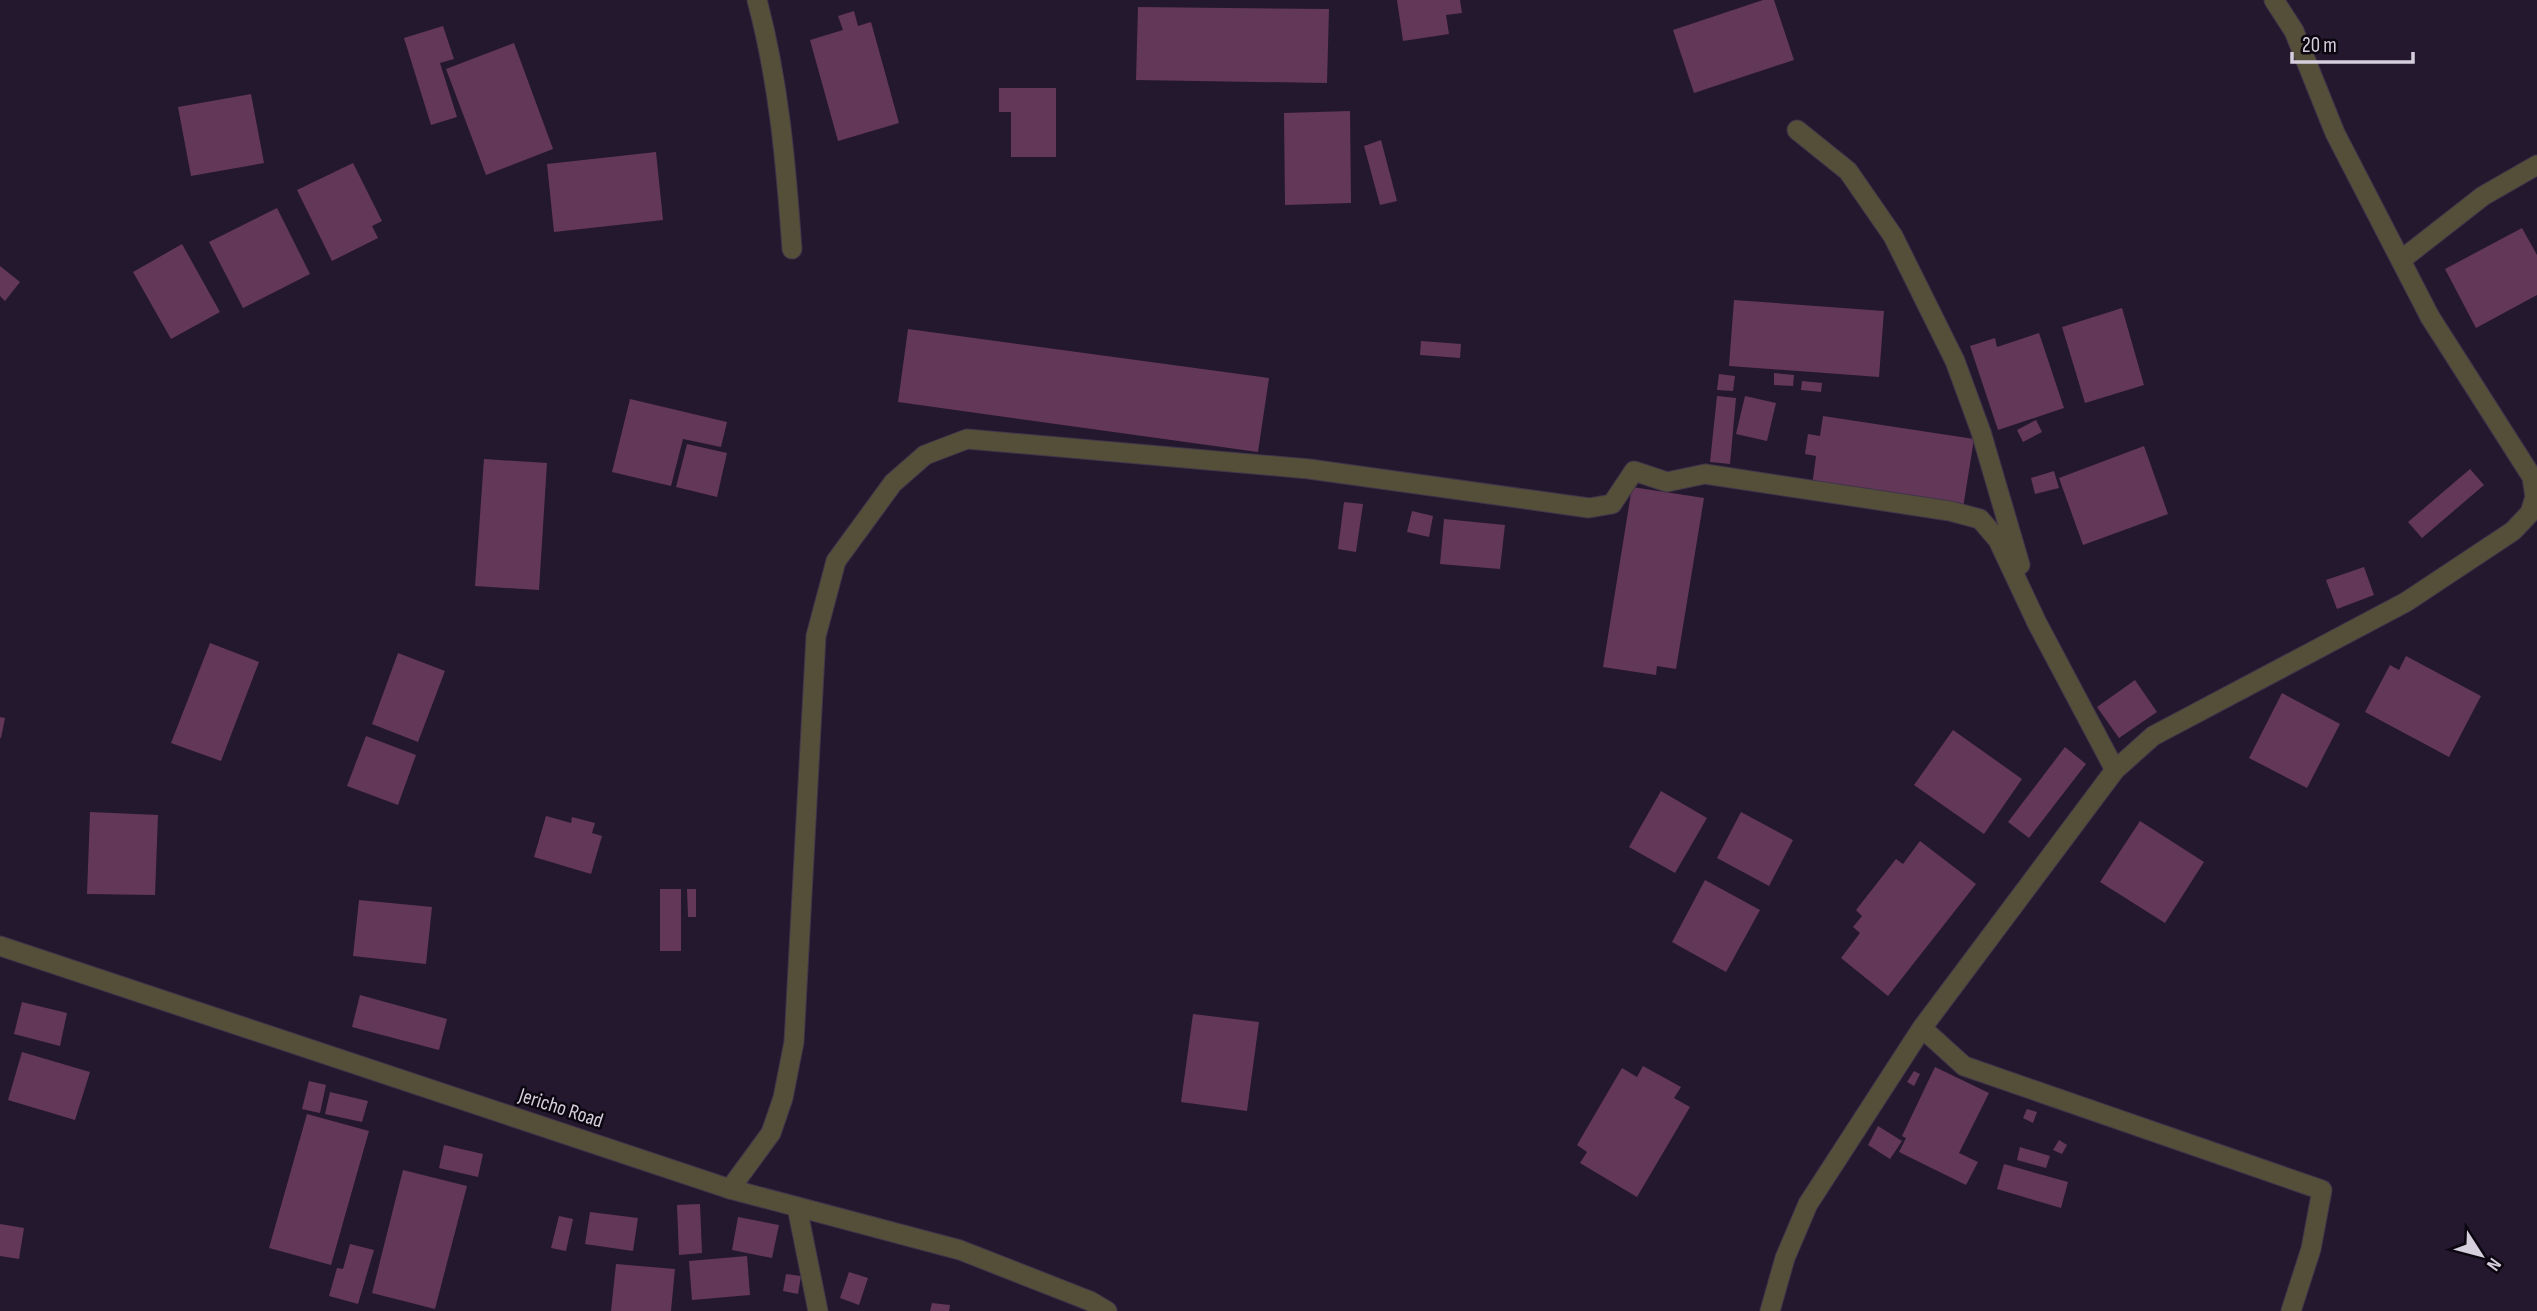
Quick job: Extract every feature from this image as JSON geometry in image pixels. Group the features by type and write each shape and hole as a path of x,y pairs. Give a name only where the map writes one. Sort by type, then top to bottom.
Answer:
{"street":[{"path":"757,0 769,46 786,159 792,249"},
{"path":"1770,1311 1785,1258 1808,1204 1922,1028 2115,770 2152,736 2406,602 2513,531 2530,513 2536,496 2532,477 2430,317 2336,133 2294,31 2274,0"},
{"path":"1797,130 1848,171 1893,236 1955,361 1981,432 2037,623"},
{"path":"2401,260 2483,196 2537,165"},
{"path":"730,1189 771,1133 783,1098 794,1042 816,636 836,561 892,483 925,455 967,439 1309,469 1589,508 1612,504 1634,471 1667,482 1705,474 1950,511 1980,519 1998,540 2037,623 2115,770"},
{"name":"Jericho Road","path":"0,946 730,1189 960,1250 1090,1301 1107,1311"},
{"path":"1922,1028 1964,1066 2322,1190 2311,1250 2291,1311"},
{"path":"797,1207 818,1311"}],"building":[{"path":"1397,0 1460,0 1462,13 1446,15 1449,34 1403,41"},
{"path":"1763,0 1774,0 1794,60 1694,93 1673,30"},
{"path":"1138,7 1329,9 1327,83 1136,80"},
{"path":"854,11 858,26 871,22 899,123 838,141 810,40 843,30 838,16"},
{"path":"443,26 454,59 440,63 457,117 431,125 404,38"},
{"path":"514,43 553,149 486,175 446,69"},
{"path":"999,88 1056,88 1056,157 1011,157 1011,112 999,112"},
{"path":"251,94 264,163 191,176 178,107"},
{"path":"1350,111 1351,203 1285,205 1284,113"},
{"path":"1381,140 1397,201 1380,205 1364,146"},
{"path":"656,152 663,220 554,232 547,164"},
{"path":"353,163 382,221 372,226 378,238 332,261 297,190"},
{"path":"277,208 310,274 243,308 209,242"},
{"path":"2522,228 2537,255 2537,295 2476,328 2445,269"},
{"path":"182,244 220,312 171,339 133,272"},
{"path":"0,266 20,282 5,301 0,296"},
{"path":"1734,300 1884,311 1879,377 1729,366"},
{"path":"2122,308 2144,385 2085,403 2062,327"},
{"path":"908,329 1269,378 1258,452 898,402"},
{"path":"2039,333 2064,408 1998,430 1970,346 1995,338 1997,347"},
{"path":"1421,341 1461,344 1460,358 1420,355"},
{"path":"1774,373 1794,375 1793,386 1774,385"},
{"path":"1719,374 1735,376 1733,391 1717,390"},
{"path":"1802,381 1822,383 1821,392 1801,390"},
{"path":"1717,396 1736,398 1730,464 1710,462"},
{"path":"1745,396 1776,403 1767,441 1736,434"},
{"path":"630,399 727,422 721,447 683,439 671,486 612,472"},
{"path":"1823,416 1974,439 1963,508 1812,486 1816,456 1805,454 1808,434 1820,436"},
{"path":"2036,420 2042,432 2023,442 2017,430"},
{"path":"687,444 727,453 717,497 676,487"},
{"path":"2144,446 2168,514 2083,545 2059,478"},
{"path":"484,459 547,463 539,590 475,586"},
{"path":"2470,469 2484,485 2422,538 2408,522"},
{"path":"2054,471 2059,488 2035,494 2031,478"},
{"path":"1632,487 1704,498 1676,669 1657,666 1656,675 1603,667"},
{"path":"1344,502 1363,504 1356,552 1338,549"},
{"path":"1412,511 1433,516 1429,537 1407,532"},
{"path":"1444,519 1505,525 1500,569 1440,564"},
{"path":"2364,567 2374,595 2337,609 2326,580"},
{"path":"210,643 259,662 221,761 171,743"},
{"path":"398,653 445,671 418,742 372,724"},
{"path":"2406,656 2481,696 2449,757 2365,712 2390,665 2399,670"},
{"path":"2135,680 2157,712 2119,738 2097,707"},
{"path":"2282,693 2340,724 2307,788 2249,758"},
{"path":"0,717 5,718 1,738 0,738"},
{"path":"1953,730 2022,779 1984,834 1914,785"},
{"path":"366,736 416,755 398,805 347,786"},
{"path":"2065,747 2086,764 2029,838 2008,822"},
{"path":"1661,791 1707,818 1675,873 1629,847"},
{"path":"90,812 158,815 155,895 87,894"},
{"path":"1741,812 1793,840 1769,886 1717,858"},
{"path":"546,816 571,823 572,817 595,823 592,833 602,836 591,874 534,857"},
{"path":"2140,821 2204,862 2165,923 2100,882"},
{"path":"1920,841 1976,884 1888,996 1841,958 1860,933 1853,927 1862,916 1856,910 1896,859 1903,864"},
{"path":"1705,880 1760,910 1726,972 1672,942"},
{"path":"660,889 681,889 681,951 660,951"},
{"path":"687,889 696,889 696,917 688,917"},
{"path":"359,900 432,907 426,964 353,956"},
{"path":"360,995 447,1019 439,1050 352,1027"},
{"path":"22,1002 67,1013 60,1046 14,1034"},
{"path":"1193,1014 1259,1022 1247,1111 1181,1102"},
{"path":"22,1052 90,1072 75,1120 8,1100"},
{"path":"1643,1066 1681,1087 1674,1098 1690,1107 1637,1197 1580,1163 1587,1152 1577,1145 1622,1068 1637,1077"},
{"path":"1935,1067 1989,1093 1959,1153 1978,1162 1966,1185 1899,1152 1906,1138 1902,1136"},
{"path":"1914,1071 1920,1074 1914,1086 1907,1082"},
{"path":"309,1081 326,1085 320,1113 302,1109"},
{"path":"330,1092 368,1101 362,1122 325,1114"},
{"path":"2027,1109 2037,1112 2033,1123 2023,1118"},
{"path":"307,1114 369,1131 331,1265 269,1248"},
{"path":"1878,1126 1902,1141 1890,1159 1868,1145"},
{"path":"2059,1140 2067,1145 2062,1154 2053,1150"},
{"path":"444,1145 483,1154 478,1177 439,1168"},
{"path":"2020,1147 2050,1156 2046,1168 2017,1160"},
{"path":"2004,1164 2068,1182 2061,1208 1997,1189"},
{"path":"403,1170 467,1186 435,1309 372,1293"},
{"path":"700,1204 702,1253 679,1255 677,1205"},
{"path":"590,1212 638,1218 633,1251 585,1244"},
{"path":"559,1216 573,1219 566,1251 551,1248"},
{"path":"738,1217 779,1225 772,1258 732,1250"},
{"path":"0,1224 24,1228 19,1259 0,1256"},
{"path":"350,1244 374,1250 358,1304 329,1296 337,1268 343,1269"},
{"path":"747,1256 750,1295 692,1300 689,1261"},
{"path":"616,1264 675,1269 671,1311 611,1311"},
{"path":"849,1272 868,1278 859,1305 840,1298"},
{"path":"786,1274 801,1276 798,1294 783,1291"},
{"path":"932,1303 950,1305 949,1311 930,1311"}]}
